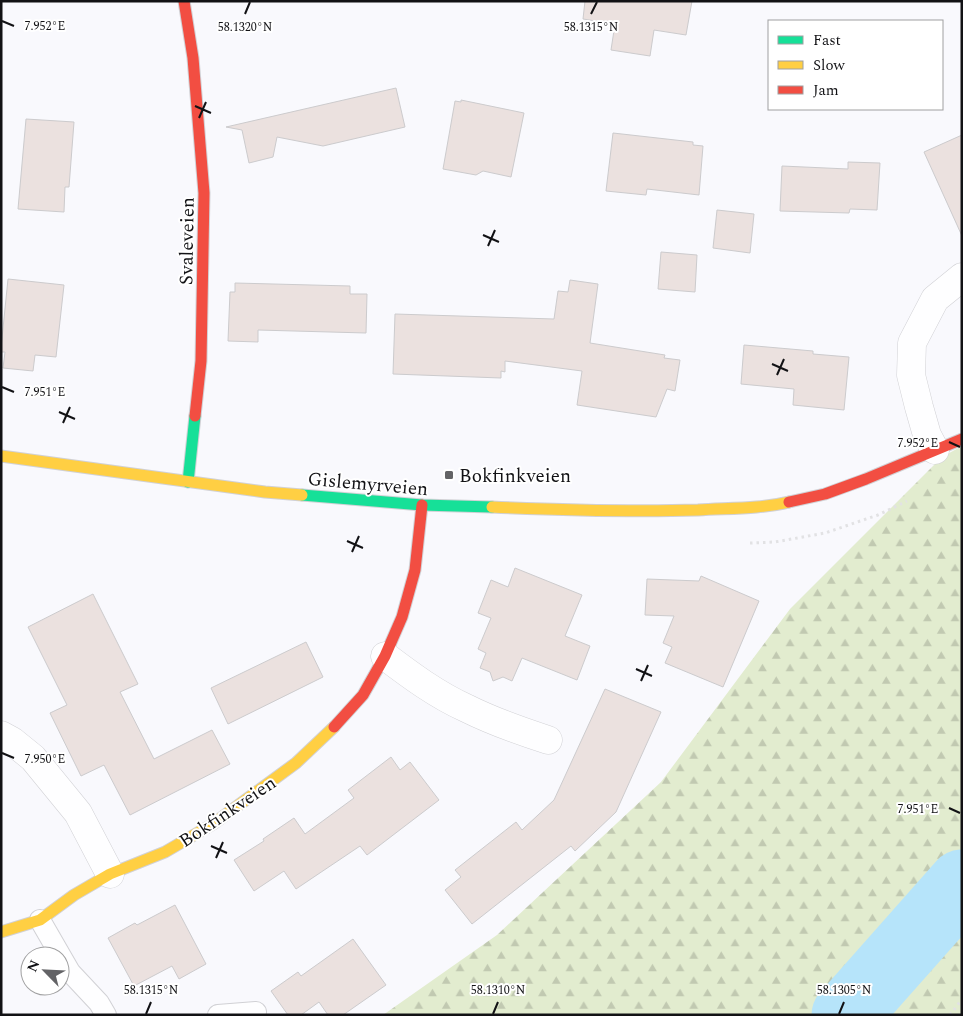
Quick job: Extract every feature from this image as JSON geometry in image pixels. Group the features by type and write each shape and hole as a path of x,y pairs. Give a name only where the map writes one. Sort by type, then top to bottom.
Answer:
{"street":[{"name":"Svaleveien","path":"184,1 193,58 204,193 201,361 188,482"},
{"path":"935,450 927,434 911,375 912,343 935,299 962,277"},
{"name":"Gislemyrveien","path":"1,456 265,492 422,506 597,511 685,510 785,503 825,494 962,439"},
{"name":"Bokfinkveien","path":"1,932 40,920 74,895 110,874 165,852 213,824 296,763 336,725 363,695 385,656 402,617 415,570 422,506"},
{"path":"385,656 436,692 465,708 528,734 548,740"},
{"path":"1,735 12,741 33,758 78,813 110,874"}],"lane":[{"path":"40,920 70,972 98,1003 106,1015"},
{"path":"218,1015 256,1012"}],"path":[{"path":"950,1015 962,999"}],"green space":[{"path":"962,446 962,1015 383,1015 497,935 661,782 790,609 942,457"}],"building":[{"path":"585,1 692,1 686,35 654,30 650,56 611,50 615,24 583,19"},
{"path":"396,88 405,127 323,146 277,137 273,157 249,163 242,130 226,127"},
{"path":"461,100 524,113 511,177 483,171 476,175 443,169 455,101 461,102"},
{"path":"26,119 74,122 69,187 65,187 64,212 18,209"},
{"path":"613,133 693,142 693,145 703,146 699,195 647,189 646,195 606,191"},
{"path":"962,135 962,236 924,152"},
{"path":"848,162 880,163 877,210 850,209 849,213 780,211 782,166 848,169"},
{"path":"717,210 754,214 750,253 713,248"},
{"path":"661,252 697,255 695,292 658,289"},
{"path":"8,279 64,285 56,357 35,355 33,371 3,368 5,352 1,352 1,348"},
{"path":"570,280 598,284 590,343 665,355 664,358 680,360 675,391 667,389 656,417 577,405 582,371 505,361 505,372 501,371 501,378 393,374 395,314 554,319 558,291 568,292"},
{"path":"235,283 350,286 350,294 367,294 366,333 258,330 258,342 228,341 230,292 235,292"},
{"path":"744,345 813,351 813,354 849,357 844,410 793,405 794,389 741,384"},
{"path":"515,568 582,595 565,636 590,646 577,680 522,658 512,681 503,677 493,681 490,672 480,668 486,653 478,649 491,618 478,613 491,580 508,587"},
{"path":"701,576 759,601 723,687 665,663 672,647 663,643 674,616 645,615 647,579 699,581"},
{"path":"93,594 138,684 120,692 154,759 212,730 230,764 130,815 104,765 81,776 50,713 67,705 28,627"},
{"path":"306,642 323,677 228,724 211,688"},
{"path":"605,689 661,712 616,812 575,851 571,846 472,924 445,890 461,877 455,870 516,822 522,830 554,800"},
{"path":"391,757 400,770 410,762 439,800 367,855 360,846 296,889 284,871 254,891 234,860 264,841 263,839 294,818 305,834 354,798 348,790"},
{"path":"175,905 206,964 179,979 172,966 134,986 108,938 135,923 137,925"},
{"path":"353,939 386,985 343,1015 328,1015 319,1002 301,1015 288,1015 271,991 298,972 301,976"}],"waterway":[{"path":"846,1015 962,884"}],"traffic: fast":[{"path":"188,482 195,416"},
{"path":"302,495 422,505 492,507"}],"traffic: slow":[{"path":"1,456 265,492 302,495"},
{"path":"492,507 672,511 755,507 789,502"},
{"path":"1,932 40,920 74,895 110,874 165,852 213,824 296,763 334,727"}],"traffic: jam":[{"path":"184,1 193,58 204,193 201,361 195,416"},
{"path":"789,502 825,494 962,439"},
{"path":"334,727 363,695 385,656 402,617 415,570 422,505"}],"place":[{"name":"Bokfinkveien","path":"449,475"}]}
